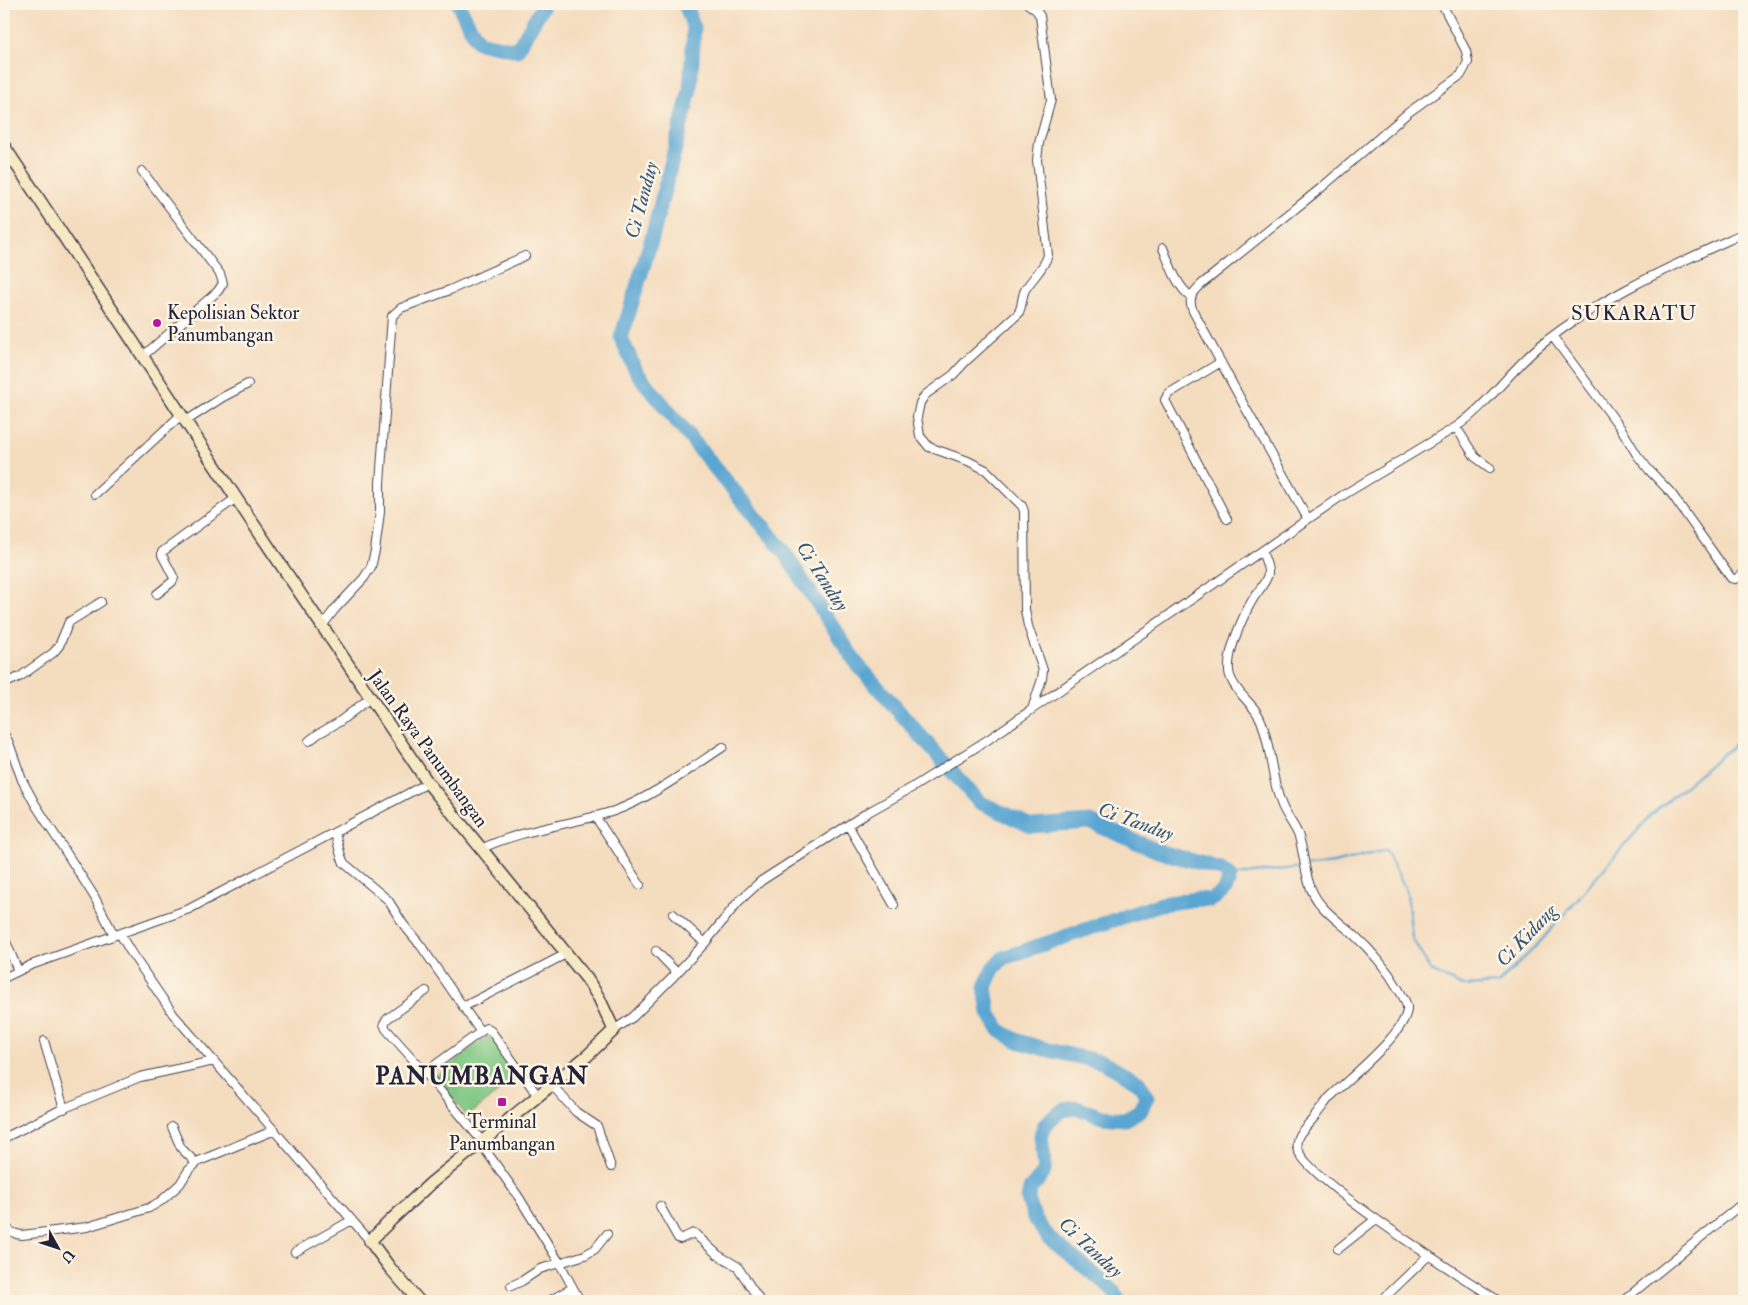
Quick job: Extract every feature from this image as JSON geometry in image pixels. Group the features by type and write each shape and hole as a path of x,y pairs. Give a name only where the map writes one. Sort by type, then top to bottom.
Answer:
{"main road":[{"name":"Jalan Raya Panumbangan","path":"4,146 236,498 428,783 566,954 599,998 614,1030"},
{"path":"419,1301 390,1268 370,1241 404,1206 481,1140 552,1085 603,1042 614,1030"}],"street":[{"path":"1028,4 1040,16 1051,100 1039,143 1037,160 1048,255 1044,266 1025,292 1018,314 953,375 926,395 920,403 917,417 920,436 929,447 968,461 986,470 1022,506 1024,511 1024,610 1043,674 1032,709"},
{"path":"1308,519 1191,306 1191,297 1203,283 1321,188 1409,112 1461,76 1468,62 1466,51 1442,4"},
{"path":"142,171 220,274 222,283 218,291 143,356"},
{"path":"614,1030 633,1017 705,944 727,915 750,890 767,877 848,824 913,787 989,739 1340,497 1472,416 1521,363 1553,336 1597,307 1642,281 1744,232"},
{"path":"1163,248 1175,276 1191,297"},
{"path":"322,626 364,578 371,567 375,551 380,512 380,483 392,316 401,308 450,290 525,256"},
{"path":"1553,336 1622,430 1643,462 1671,493 1731,578 1736,579 1744,573"},
{"path":"1221,362 1168,394 1165,400 1227,519"},
{"path":"95,494 183,418 248,384"},
{"path":"1456,427 1474,457 1490,468"},
{"path":"157,594 172,582 174,578 162,555 163,550 236,498"},
{"path":"1262,551 1268,569 1267,578 1253,600 1233,642 1229,673 1236,689 1254,708 1260,719 1279,798 1296,830 1312,893 1321,905 1374,954 1392,978 1407,1008 1406,1020 1400,1028 1329,1099 1296,1138 1299,1154 1309,1167 1376,1218 1499,1301"},
{"path":"4,684 21,676 53,653 59,646 69,622 101,602"},
{"path":"309,741 339,722 370,698"},
{"path":"4,734 6,744 35,804 117,934 173,1014 370,1241"},
{"path":"481,849 494,842 616,810 647,795 723,747"},
{"path":"4,978 18,971 190,908 428,783"},
{"path":"595,816 640,885"},
{"path":"848,824 894,905"},
{"path":"335,833 344,862 388,900 403,924 421,946 480,1031"},
{"path":"673,914 705,944"},
{"path":"4,938 18,971"},
{"path":"656,951 676,973"},
{"path":"463,1007 566,954"},
{"path":"426,991 387,1019 384,1026 481,1140 484,1148 518,1196 580,1301"},
{"path":"428,1076 431,1068 486,1028 538,1096"},
{"path":"44,1041 64,1109"},
{"path":"4,1138 64,1109 140,1078 214,1061"},
{"path":"552,1085 576,1112 597,1126 611,1167"},
{"path":"172,1127 181,1148 196,1163"},
{"path":"4,1224 10,1232 22,1235 88,1227 149,1208 161,1201 180,1184 188,1171 196,1163 274,1130"},
{"path":"1623,1301 1744,1202"},
{"path":"660,1206 678,1238 694,1234 718,1255 735,1264 760,1301"},
{"path":"1338,1249 1376,1218"},
{"path":"295,1252 352,1220"},
{"path":"510,1286 522,1282 540,1270 585,1255 595,1249 607,1234"},
{"path":"1381,1300 1429,1255"},
{"path":"549,1301 572,1288"}],"green space":[{"path":"487,1036 493,1040 519,1074 518,1077 467,1116 436,1076"}],"waterway":[{"name":"Ci Tanduy","path":"458,4 478,42 517,50 544,4"},
{"name":"Ci Tanduy","path":"685,4 694,28 690,90 652,238 621,338 637,373 782,549 857,664 979,802 1031,826 1090,822 1158,851 1221,869 1230,876 1226,888 1211,900 1197,899 1161,904 1003,958 993,969 985,987 989,1013 1000,1031 1018,1041 1102,1062 1139,1083 1147,1097 1141,1110 1125,1119 1102,1117 1077,1108 1063,1110 1052,1118 1044,1126 1041,1136 1045,1167 1043,1174 1030,1189 1028,1199 1035,1220 1050,1239 1105,1283 1114,1292 1118,1301"},
{"name":"Ci Kidang","path":"1230,876 1334,863 1386,850 1407,892 1412,938 1431,971 1462,986 1498,984 1539,943 1651,815 1744,736"}],"place":[{"name":"Kepolisian Sektor Panumbangan","path":"157,323"},
{"name":"Terminal Panumbangan","path":"502,1102"}],"district":[{"name":"SUKARATU","path":"1634,313"},
{"name":"PANUMBANGAN","path":"482,1076"}]}
